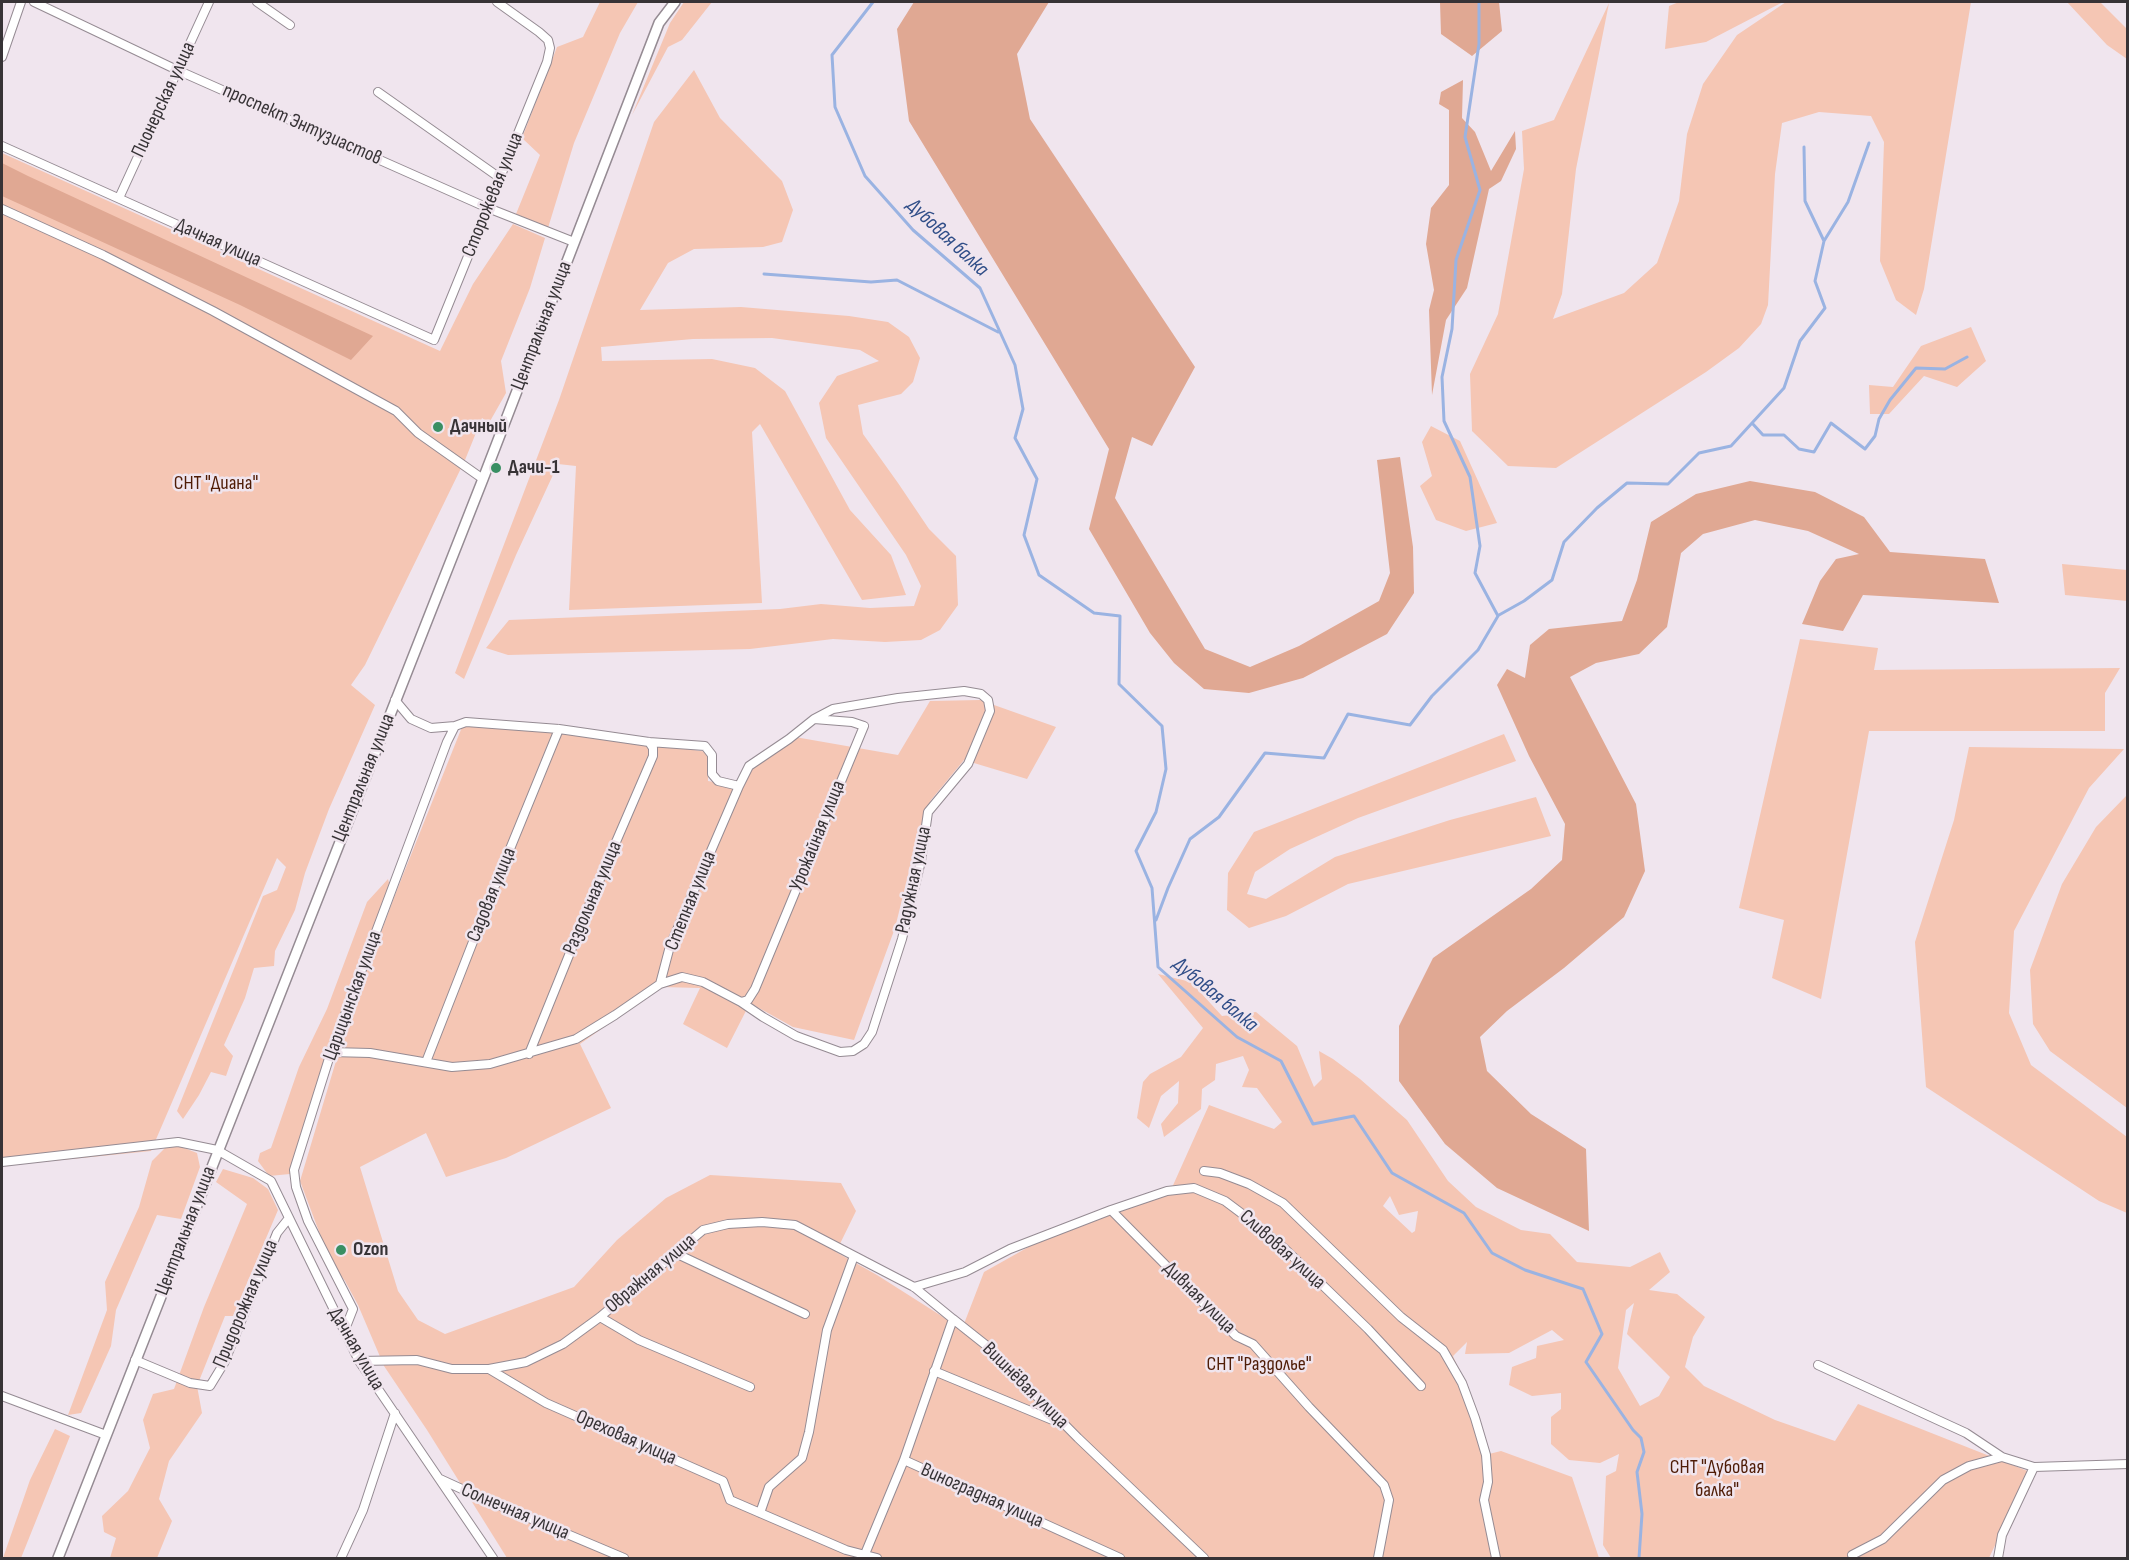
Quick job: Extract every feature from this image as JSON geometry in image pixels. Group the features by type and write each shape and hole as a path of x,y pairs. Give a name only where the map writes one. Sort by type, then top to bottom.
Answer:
{"street":[{"path":"2,57 21,2"},
{"name":"проспект Энтузиастов","path":"34,2 177,70 488,208 574,242"},
{"name":"Пионерская улица","path":"119,198 209,2"},
{"path":"257,2 290,25"},
{"name":"Сторожевая улица","path":"434,340 547,62 550,48 548,40 539,32 497,2"},
{"name":"Центральная улица","path":"58,1558 483,479 659,23 675,2"},
{"path":"378,92 500,178"},
{"name":"Дачная улица","path":"2,146 434,340"},
{"path":"2,209 103,255 213,311 396,411 417,433 483,479"},
{"name":"Радужная улица","path":"741,1002 796,1035 840,1052 853,1051 864,1044 872,1032 902,939 921,861 928,812 968,764 990,711 988,700 981,694 964,691 898,698 833,709 814,719"},
{"path":"395,700 411,719 431,728 455,726 465,722 559,729 649,742 705,746 712,755 712,774 718,781 739,786 749,766 814,719"},
{"name":"Урожайная улица","path":"741,1002 748,1000 755,989 864,726 852,722 814,719"},
{"name":"Царицынская улица","path":"344,1332 353,1309 308,1221 296,1187 294,1170 331,1052 455,726"},
{"name":"Садовая улица","path":"426,1062 559,729"},
{"name":"Раздольная улица","path":"529,1054 573,943 653,756 653,748 649,742"},
{"name":"Степная улица","path":"660,984 670,946 739,786"},
{"path":"331,1052 370,1053 452,1067 490,1064 576,1039 660,984 682,977 703,981 741,1002"},
{"name":"Дачная улица","path":"2,1162 178,1142 217,1150 271,1181 359,1361 494,1558"},
{"path":"1204,1171 1220,1173 1249,1184 1283,1203 1401,1317 1443,1350 1462,1383 1476,1418 1485,1455 1488,1482 1484,1500 1496,1558"},
{"name":"Сливовая улица","path":"1111,1210 1167,1191 1194,1188 1225,1201 1284,1248 1368,1329 1421,1386"},
{"path":"914,1287 965,1272 1010,1249 1111,1210"},
{"name":"Дивная улица","path":"1111,1210 1236,1336 1253,1344 1309,1407 1384,1485 1389,1500 1378,1558"},
{"name":"Придорожная улица","path":"135,1360 190,1383 210,1386 224,1363 277,1233 289,1218"},
{"name":"Овражная улица","path":"489,1369 526,1362 563,1344 600,1317 703,1230 728,1224 762,1222 795,1225 914,1287"},
{"path":"675,1253 806,1314"},
{"path":"760,1513 769,1487 802,1458 809,1432 827,1330 854,1256"},
{"name":"Вишнёвая улица","path":"914,1287 987,1346 1066,1426 1204,1558"},
{"path":"600,1317 639,1340 750,1387"},
{"path":"904,1460 953,1319"},
{"path":"359,1361 417,1360 452,1369 489,1369"},
{"path":"1818,1365 1966,1433 2002,1457 2034,1467 2127,1464"},
{"name":"Ореховая улица","path":"489,1369 546,1402 723,1481 730,1500 846,1550 877,1558"},
{"path":"934,1371 1066,1426"},
{"path":"2,1396 106,1435"},
{"path":"341,1558 363,1510 394,1413"},
{"path":"1851,1555 1883,1539 1943,1479 1970,1466 2002,1457"},
{"name":"Виноградная улица","path":"865,1554 904,1460 1120,1558"},
{"path":"1998,1558 2002,1535 2034,1467"},
{"name":"Солнечная улица","path":"439,1478 624,1558"}],"green space":[{"path":"600,2 638,2 620,33 574,143 548,228 516,214 540,155 522,138 557,47 583,37"},
{"path":"684,2 712,2 682,40 668,47 632,115 670,23"},
{"path":"1679,2 1783,2 1706,42 1665,49 1669,6"},
{"path":"1786,2 1971,2 1924,289 1916,315 1896,300 1880,261 1884,142 1871,116 1819,112 1782,123 1775,174 1768,305 1761,324 1739,348 1706,372 1556,468 1508,466 1472,431 1470,374 1498,314 1524,169 1522,131 1554,120 1609,3 1576,169 1562,294 1553,319 1624,293 1657,263 1679,201 1687,134 1703,84 1737,35"},
{"path":"2067,2 2100,2 2127,29 2127,59 2107,45"},
{"path":"694,70 720,118 782,181 793,210 782,242 763,247 694,249 668,263 640,310 741,307 849,316 888,322 909,337 920,358 913,382 901,394 858,405 863,434 929,529 956,556 958,605 940,630 921,640 885,642 833,639 750,649 508,655 486,648 509,620 780,609 821,604 870,608 914,606 921,586 906,555 826,438 819,403 837,376 879,361 860,350 772,338 693,339 601,347 602,361 712,359 755,368 785,391 850,510 891,555 906,595 862,600 760,424 752,432 762,603 569,610 576,466 558,464 516,555 464,679 455,673 559,400 654,122"},
{"name":"СНТ \"Диана\"","path":"2,153 440,351 473,284 513,224 545,238 530,288 501,361 506,393 489,423 482,418 465,460 365,665 351,685 375,705 329,809 305,873 295,910 275,951 274,966 254,968 245,998 224,1045 233,1056 226,1076 211,1072 183,1119 177,1111 263,896 277,890 286,867 277,858 151,1151 2,1166"},
{"path":"1971,327 1986,361 1957,387 1924,376 1889,414 1870,414 1869,385 1893,387 1921,346"},
{"path":"1431,426 1460,441 1497,523 1466,531 1436,520 1420,486 1432,476 1422,442"},
{"path":"2062,564 2127,570 2127,601 2065,595"},
{"path":"1800,639 1878,648 1874,670 2120,668 2105,693 2105,731 1869,731 1821,999 1772,978 1784,920 1739,908"},
{"name":"СНТ \"Раздолье\"","path":"980,700 1056,727 1027,779 964,760 931,800 920,827 895,928 854,1040 793,1027 750,1003 727,1048 683,1024 700,988 661,987 580,1044 611,1108 506,1158 446,1177 426,1133 360,1167 398,1291 418,1320 445,1334 574,1287 617,1240 666,1198 710,1175 841,1183 856,1211 836,1252 962,1329 984,1272 1032,1245 1170,1192 1209,1105 1274,1129 1282,1122 1257,1088 1242,1087 1249,1070 1243,1056 1216,1064 1215,1080 1202,1089 1201,1109 1164,1137 1161,1124 1178,1103 1179,1081 1161,1096 1149,1128 1137,1118 1143,1082 1150,1074 1181,1057 1203,1028 1158,974 1191,982 1222,1016 1256,1012 1297,1046 1314,1087 1322,1079 1319,1051 1333,1059 1407,1120 1448,1181 1476,1207 1521,1230 1550,1234 1577,1262 1630,1267 1660,1252 1670,1272 1649,1290 1677,1294 1705,1317 1693,1337 1685,1367 1704,1386 1775,1420 1835,1441 1858,1404 2030,1472 1989,1558 1611,1558 1603,1545 1606,1476 1616,1471 1619,1454 1600,1463 1569,1460 1551,1444 1551,1417 1561,1409 1561,1393 1532,1396 1509,1385 1512,1367 1536,1358 1537,1346 1564,1340 1552,1330 1509,1353 1465,1354 1467,1342 1453,1356 1479,1417 1489,1454 1501,1451 1572,1477 1599,1558 507,1558 384,1366 358,1305 345,1281 330,1261 300,1181 340,1041 464,722 566,732 708,752 708,781 742,787 755,762 779,751 795,737 898,755 930,701","holes":["1390,1196 1399,1215 1418,1211 1415,1231 1412,1233 1383,1206","1634,1303 1627,1334 1670,1377 1659,1396 1640,1406 1618,1368 1626,1310"]},
{"path":"1504,734 1516,761 1358,818 1290,849 1255,872 1247,894 1266,899 1335,857 1450,820 1536,797 1551,836 1348,884 1286,916 1249,928 1227,910 1228,873 1254,832"},
{"path":"1969,747 2124,749 2089,788 2014,931 2009,1013 2031,1065 2127,1137 2127,1213 2099,1201 1926,1087 1915,942 1954,820"},
{"path":"2127,795 2127,1108 2050,1051 2033,1024 2030,970 2062,884 2096,827"},
{"path":"388,879 391,890 290,1174 269,1176 258,1161 260,1153 271,1148 299,1067 327,1009 367,902"},
{"path":"174,1144 197,1153 200,1167 181,1219 157,1215 116,1310 111,1346 81,1413 68,1415 107,1310 105,1282 139,1207 152,1161 168,1145"},
{"path":"223,1169 253,1178 268,1189 278,1210 233,1316 225,1316 197,1386 202,1413 169,1461 159,1499 172,1521 157,1558 110,1558 116,1538 104,1532 102,1516 128,1491 150,1448 143,1420 153,1394 174,1389 204,1307 247,1204 216,1182"},
{"path":"55,1429 70,1436 21,1558 3,1558 30,1480"}],"shaded area":[{"path":"914,2 1049,2 1017,54 1030,119 1195,367 1152,446 1132,437 1115,498 1205,649 1250,667 1299,646 1379,601 1390,573 1377,460 1400,457 1413,547 1414,593 1387,634 1303,678 1249,693 1204,689 1174,663 1150,633 1089,529 1109,449 909,121 897,29"},
{"path":"1440,2 1499,2 1502,31 1472,56 1441,34"},
{"path":"1463,80 1462,118 1475,132 1491,171 1515,131 1516,149 1501,181 1489,189 1467,288 1446,320 1432,395 1429,310 1434,290 1426,244 1431,208 1449,185 1449,110 1439,104 1441,92"},
{"path":"2,163 373,336 351,360 240,305 2,196"},
{"path":"1750,481 1815,492 1864,517 1890,552 1985,559 1999,603 1863,595 1843,631 1802,624 1820,581 1836,559 1859,554 1808,531 1755,520 1703,534 1681,553 1667,627 1639,654 1596,663 1570,677 1636,804 1645,871 1624,917 1564,968 1507,1011 1480,1037 1487,1071 1531,1114 1586,1149 1589,1231 1497,1188 1445,1144 1399,1081 1399,1026 1433,958 1531,889 1562,860 1565,824 1529,756 1497,685 1507,669 1525,678 1530,645 1549,629 1622,621 1637,580 1651,522 1696,494"}],"waterway":[{"name":"Дубовая балка","path":"873,2 832,55 835,107 865,176 913,230 980,288 1015,365 1023,409 1015,438 1037,479 1024,535 1039,575 1094,613 1120,616 1119,684 1162,726 1166,769 1156,812 1136,851 1152,888 1158,967 1237,1037 1281,1061 1313,1124 1354,1116 1392,1173 1464,1213 1492,1253 1525,1270 1583,1289 1602,1334 1586,1362 1641,1438 1644,1452 1637,1472 1642,1514 1639,1558"},
{"path":"1156,920 1190,839 1219,817 1265,753 1324,758 1348,714 1410,725 1432,696 1478,650 1498,616 1475,573 1480,546 1470,477 1444,421 1442,377 1452,329 1456,260 1480,190 1465,137 1479,44 1479,2"},
{"path":"1824,241 1848,202 1869,143"},
{"path":"1499,615 1524,601 1552,580 1564,542 1597,508 1627,483 1668,484 1699,453 1731,446 1784,388 1800,341 1825,308 1815,281 1824,241 1805,201 1804,147"},
{"path":"764,274 871,282 897,280 998,332"},
{"path":"1752,423 1763,435 1784,435 1799,449 1814,452 1831,423 1865,449 1875,436 1879,419 1890,400 1916,368 1945,369 1967,357"}],"place":[{"name":"Дачный","path":"438,427"},
{"name":"Дачи-1","path":"496,468"},
{"name":"Ozon","path":"341,1250"}],"park label":[{"name":"СНТ \"Дубовая балка\"","path":"1717,1480"}]}
